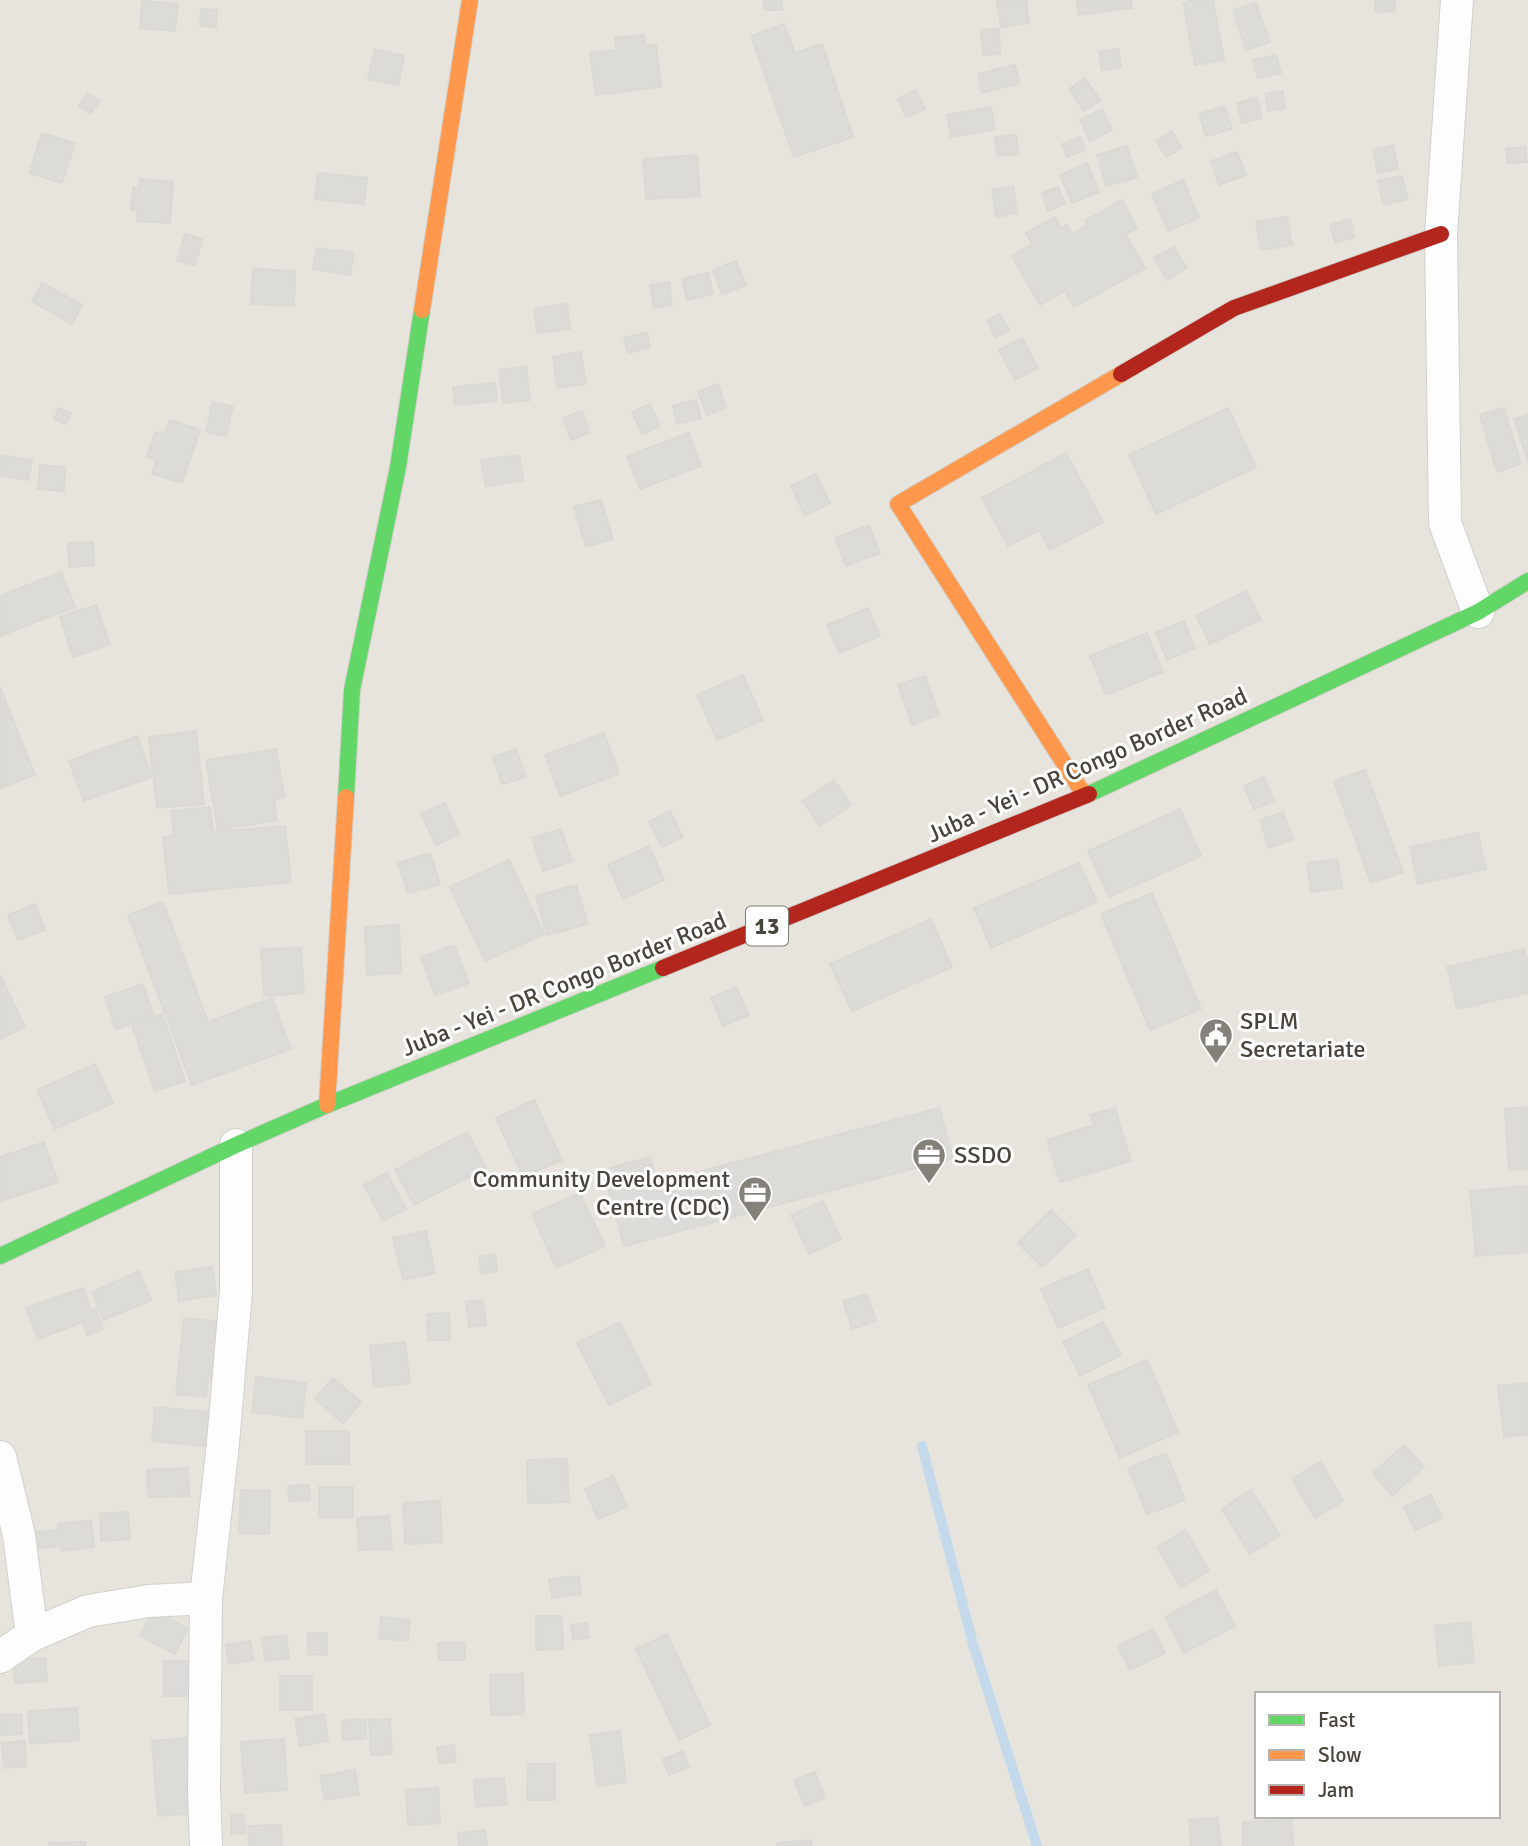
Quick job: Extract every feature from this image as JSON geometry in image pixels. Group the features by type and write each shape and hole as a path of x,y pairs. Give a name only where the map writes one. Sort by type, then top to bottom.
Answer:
{"street":[{"path":"327,1105 352,691 398,467 470,0"},
{"path":"1457,0 1441,234 1445,523 1478,612"},
{"path":"1085,796 898,504 1234,308 1441,234"},
{"name":"Juba - Yei - DR Congo Border Road","path":"0,1256 327,1105 1085,796 1478,612 1528,581"},
{"path":"206,1846 206,1598 236,1291 236,1145"},
{"path":"0,1457 19,1535 33,1635"},
{"path":"0,1657 33,1635 88,1611 149,1601 206,1598"}],"shaded area":[{"path":"0,0 1528,0 1528,1846 0,1846"}],"building":[{"path":"764,0 782,0 782,10 764,10"},
{"path":"997,0 1026,0 1029,23 1001,27"},
{"path":"1077,0 1131,0 1132,8 1079,15"},
{"path":"1213,0 1224,60 1195,65 1183,3"},
{"path":"1375,0 1395,0 1395,11 1375,12"},
{"path":"142,1 178,4 175,31 140,28"},
{"path":"1256,3 1270,42 1246,50 1233,10"},
{"path":"201,9 217,10 216,27 200,26"},
{"path":"784,24 795,53 822,44 853,137 794,157 751,36"},
{"path":"999,29 1000,54 983,55 981,30"},
{"path":"644,35 646,46 656,45 661,87 596,95 590,53 616,50 615,38"},
{"path":"375,49 404,56 398,85 368,79"},
{"path":"1118,49 1121,67 1102,70 1099,52"},
{"path":"1276,55 1281,73 1258,78 1253,60"},
{"path":"1015,65 1020,83 982,93 978,74"},
{"path":"1085,78 1100,100 1084,111 1069,89"},
{"path":"916,90 925,109 906,117 898,99"},
{"path":"1283,91 1285,108 1268,111 1266,94"},
{"path":"88,93 100,101 90,114 79,106"},
{"path":"1257,98 1262,118 1242,123 1237,103"},
{"path":"1225,106 1232,129 1206,136 1199,114"},
{"path":"991,107 995,129 951,137 947,115"},
{"path":"1102,109 1112,130 1090,141 1080,120"},
{"path":"1172,131 1182,148 1166,157 1157,141"},
{"path":"42,133 75,143 62,183 29,173"},
{"path":"1016,135 1019,154 997,156 995,137"},
{"path":"1081,137 1085,150 1067,157 1062,144"},
{"path":"1393,145 1398,169 1378,173 1373,150"},
{"path":"1127,146 1137,177 1106,186 1097,155"},
{"path":"1525,147 1527,162 1508,163 1506,149"},
{"path":"1237,152 1246,175 1219,185 1211,161"},
{"path":"697,155 700,196 646,199 643,159"},
{"path":"1087,163 1099,192 1072,203 1060,175"},
{"path":"318,173 367,178 364,204 315,199"},
{"path":"1402,176 1408,199 1384,205 1378,181"},
{"path":"140,179 173,182 170,223 137,221 138,210 131,210 133,187 139,188"},
{"path":"1183,180 1199,218 1168,231 1152,194"},
{"path":"1013,187 1017,213 996,217 992,190"},
{"path":"1058,187 1065,204 1048,211 1042,193"},
{"path":"1122,200 1137,228 1125,234 1145,268 1074,307 1065,291 1040,305 1012,256 1032,244 1026,233 1055,217 1061,228 1067,225 1072,234 1088,225 1085,221"},
{"path":"1287,217 1292,245 1261,250 1256,222"},
{"path":"1350,219 1355,237 1335,243 1330,225"},
{"path":"185,234 202,239 195,265 177,261"},
{"path":"1174,247 1187,268 1167,280 1154,258"},
{"path":"317,248 354,253 350,275 313,269"},
{"path":"736,261 746,285 722,294 713,270"},
{"path":"253,269 295,271 294,306 251,304"},
{"path":"708,273 713,294 687,300 682,279"},
{"path":"669,282 672,305 654,308 650,285"},
{"path":"42,283 82,305 72,324 32,301"},
{"path":"567,304 570,329 537,333 534,309"},
{"path":"1000,314 1009,330 996,338 987,320"},
{"path":"647,333 650,347 628,353 624,338"},
{"path":"1022,338 1038,368 1015,380 999,350"},
{"path":"581,352 586,384 557,388 553,357"},
{"path":"526,366 530,400 503,403 499,370"},
{"path":"495,383 497,401 455,405 453,387"},
{"path":"718,384 726,408 707,415 698,392"},
{"path":"696,400 701,418 677,424 673,406"},
{"path":"213,402 233,407 226,436 206,432"},
{"path":"650,404 660,426 642,434 632,412"},
{"path":"59,408 71,413 66,424 54,419"},
{"path":"1228,408 1256,467 1156,514 1129,455"},
{"path":"1504,408 1521,464 1497,472 1480,415"},
{"path":"582,411 590,433 571,440 563,418"},
{"path":"1528,414 1528,462 1514,419"},
{"path":"170,420 200,430 182,483 152,474 156,460 147,457 155,432 164,435"},
{"path":"689,433 701,466 640,489 627,456"},
{"path":"1066,453 1103,522 1050,550 1039,530 1008,546 982,498"},
{"path":"1,455 32,460 28,480 0,475"},
{"path":"519,455 523,480 486,486 481,460"},
{"path":"40,465 65,467 64,491 38,489"},
{"path":"816,474 830,503 805,516 791,486"},
{"path":"601,500 613,539 586,547 574,507"},
{"path":"869,525 880,553 846,566 835,538"},
{"path":"93,542 94,565 69,567 68,543"},
{"path":"61,572 75,607 0,636 0,596"},
{"path":"1246,591 1261,619 1210,644 1196,616"},
{"path":"96,605 110,644 73,657 60,617"},
{"path":"868,608 880,636 839,653 827,625"},
{"path":"1184,621 1195,648 1167,660 1156,632"},
{"path":"1147,633 1163,672 1106,695 1090,656"},
{"path":"743,675 763,720 717,740 697,695"},
{"path":"925,676 939,715 912,725 898,685"},
{"path":"0,687 35,775 0,788"},
{"path":"196,731 204,804 157,808 149,737"},
{"path":"604,733 619,774 560,796 545,755"},
{"path":"137,736 152,777 84,801 69,761"},
{"path":"276,749 284,797 274,799 277,820 218,830 206,760"},
{"path":"516,749 526,777 502,784 493,757"},
{"path":"1365,770 1403,872 1371,883 1334,781"},
{"path":"1264,777 1274,801 1254,809 1244,786"},
{"path":"834,780 851,805 819,826 803,801"},
{"path":"445,803 459,834 436,845 421,814"},
{"path":"210,807 213,832 285,826 291,882 169,894 163,837 174,836 171,811"},
{"path":"1180,809 1201,856 1109,897 1088,851"},
{"path":"670,811 683,837 662,847 649,822"},
{"path":"1283,812 1293,839 1269,848 1260,820"},
{"path":"561,829 572,861 543,871 532,838"},
{"path":"1478,833 1486,869 1418,884 1410,847"},
{"path":"649,846 664,880 623,899 608,865"},
{"path":"430,853 440,884 408,893 398,863"},
{"path":"1337,859 1342,888 1311,892 1307,863"},
{"path":"509,860 544,934 485,961 450,887"},
{"path":"1079,863 1097,902 991,948 974,908"},
{"path":"576,885 588,924 547,935 536,896"},
{"path":"1152,893 1201,1009 1150,1030 1101,914"},
{"path":"163,902 208,1022 272,998 291,1049 192,1085 128,915"},
{"path":"35,904 45,930 18,940 8,915"},
{"path":"931,919 952,967 852,1011 830,964"},
{"path":"399,925 401,973 367,975 365,927"},
{"path":"454,945 469,983 435,995 421,957"},
{"path":"301,948 304,993 264,996 261,949"},
{"path":"1524,949 1528,963 1528,993 1457,1009 1447,967"},
{"path":"0,975 25,1027 0,1039"},
{"path":"143,984 154,1016 116,1029 105,997"},
{"path":"736,987 749,1015 723,1026 711,998"},
{"path":"162,1014 185,1081 155,1091 132,1025"},
{"path":"95,1064 113,1103 55,1129 37,1090"},
{"path":"534,1100 562,1160 523,1177 496,1118"},
{"path":"1528,1107 1528,1169 1509,1170 1505,1109"},
{"path":"939,1108 953,1158 624,1246 603,1170 650,1157 657,1183"},
{"path":"1115,1108 1131,1161 1060,1182 1047,1140 1094,1125 1090,1115"},
{"path":"467,1132 486,1168 414,1205 395,1170"},
{"path":"44,1142 58,1182 0,1201 0,1157"},
{"path":"387,1173 406,1209 383,1221 364,1185"},
{"path":"1528,1186 1528,1252 1476,1256 1470,1191"},
{"path":"580,1193 605,1246 556,1268 532,1214"},
{"path":"823,1201 841,1239 809,1254 791,1215"},
{"path":"1051,1210 1076,1235 1042,1267 1018,1243"},
{"path":"426,1231 435,1273 403,1280 393,1238"},
{"path":"495,1254 497,1271 481,1274 479,1256"},
{"path":"212,1267 216,1295 179,1301 175,1272"},
{"path":"1088,1269 1105,1308 1058,1328 1041,1289"},
{"path":"139,1271 151,1300 104,1320 92,1292"},
{"path":"83,1288 91,1311 96,1309 103,1329 87,1335 83,1322 38,1339 26,1308"},
{"path":"867,1294 876,1321 852,1329 843,1301"},
{"path":"483,1300 486,1325 469,1327 466,1302"},
{"path":"449,1313 450,1340 428,1340 427,1314"},
{"path":"184,1318 226,1322 220,1380 208,1379 206,1397 176,1394"},
{"path":"620,1322 651,1384 609,1405 577,1343"},
{"path":"1103,1322 1121,1355 1080,1376 1063,1342"},
{"path":"405,1342 410,1383 374,1387 370,1346"},
{"path":"1147,1360 1178,1432 1120,1458 1088,1385"},
{"path":"256,1377 306,1383 302,1418 252,1412"},
{"path":"333,1378 361,1402 343,1423 315,1399"},
{"path":"1528,1383 1528,1434 1504,1437 1498,1386"},
{"path":"155,1407 219,1413 215,1447 152,1441"},
{"path":"306,1431 349,1431 349,1464 306,1464"},
{"path":"1404,1445 1424,1467 1392,1496 1373,1473"},
{"path":"1166,1453 1185,1500 1147,1514 1128,1468"},
{"path":"567,1459 569,1502 528,1503 527,1460"},
{"path":"1321,1462 1343,1501 1315,1518 1292,1479"},
{"path":"188,1468 189,1496 148,1497 147,1470"},
{"path":"613,1476 627,1507 598,1519 585,1489"},
{"path":"309,1485 310,1500 289,1501 288,1486"},
{"path":"319,1487 353,1487 353,1517 319,1517"},
{"path":"241,1490 270,1491 269,1534 239,1533"},
{"path":"1251,1490 1280,1535 1250,1554 1222,1509"},
{"path":"1431,1495 1442,1518 1415,1530 1404,1507"},
{"path":"440,1501 442,1542 405,1544 403,1503"},
{"path":"128,1512 130,1539 101,1541 100,1514"},
{"path":"389,1516 392,1549 359,1550 357,1518"},
{"path":"91,1520 94,1547 62,1551 61,1546 39,1548 37,1532 59,1530 58,1524"},
{"path":"1185,1530 1209,1571 1181,1587 1157,1547"},
{"path":"579,1576 581,1594 552,1598 549,1579"},
{"path":"1216,1590 1235,1626 1184,1653 1165,1617"},
{"path":"153,1611 188,1628 175,1654 140,1636"},
{"path":"536,1616 562,1616 563,1649 536,1650"},
{"path":"381,1617 410,1620 408,1641 379,1638"},
{"path":"1470,1622 1474,1662 1439,1666 1435,1626"},
{"path":"587,1623 589,1638 573,1640 571,1625"},
{"path":"1153,1629 1165,1653 1130,1670 1118,1646"},
{"path":"308,1633 327,1633 327,1655 308,1654"},
{"path":"667,1634 710,1725 679,1740 636,1649"},
{"path":"286,1635 289,1658 265,1661 262,1638"},
{"path":"250,1641 254,1660 229,1664 226,1645"},
{"path":"438,1643 465,1643 465,1660 439,1660"},
{"path":"45,1658 47,1681 15,1683 13,1660"},
{"path":"164,1661 189,1661 189,1696 164,1696"},
{"path":"523,1674 524,1714 491,1715 490,1675"},
{"path":"280,1676 312,1676 312,1710 280,1710"},
{"path":"77,1708 79,1740 30,1744 28,1711"},
{"path":"21,1714 22,1734 0,1735 0,1715"},
{"path":"324,1714 328,1741 300,1746 295,1719"},
{"path":"365,1719 366,1738 343,1740 342,1721"},
{"path":"390,1719 392,1754 371,1755 369,1720"},
{"path":"620,1731 626,1782 597,1786 590,1735"},
{"path":"190,1738 196,1813 158,1816 152,1741"},
{"path":"284,1739 287,1790 245,1793 241,1742"},
{"path":"25,1741 26,1766 4,1768 2,1743"},
{"path":"454,1745 456,1762 439,1763 437,1747"},
{"path":"683,1751 689,1767 669,1775 663,1759"},
{"path":"528,1764 555,1764 555,1800 527,1800"},
{"path":"355,1770 359,1794 325,1800 320,1776"},
{"path":"815,1772 825,1798 805,1806 794,1780"},
{"path":"504,1778 507,1804 476,1807 474,1780"},
{"path":"438,1788 440,1823 408,1825 406,1790"},
{"path":"244,1814 245,1833 231,1834 231,1815"},
{"path":"1218,1818 1221,1846 1191,1846 1189,1820"},
{"path":"1292,1820 1293,1846 1243,1846 1243,1822"},
{"path":"281,1825 282,1846 249,1846 248,1826"},
{"path":"485,1830 487,1846 459,1846 458,1833"},
{"path":"811,1840 812,1846 777,1846 777,1843"},
{"path":"85,1842 85,1846 49,1846 49,1843"}],"waterway":[{"path":"922,1446 973,1644 1037,1846"}],"traffic: fast":[{"path":"346,797 352,690 398,467 422,310"},
{"path":"1089,794 1478,612 1528,581"},
{"path":"0,1256 327,1105 663,968"}],"traffic: slow":[{"path":"422,310 470,0"},
{"path":"1085,796 898,504 1121,374"},
{"path":"327,1105 346,797"}],"traffic: jam":[{"path":"1121,374 1234,308 1441,234"},
{"path":"663,968 1089,794"}],"place":[{"name":"SPLM Secretariate","path":"1216,1065"},
{"name":"SSDO","path":"929,1185"},
{"name":"Community Development Centre (CDC)","path":"755,1223"}]}
